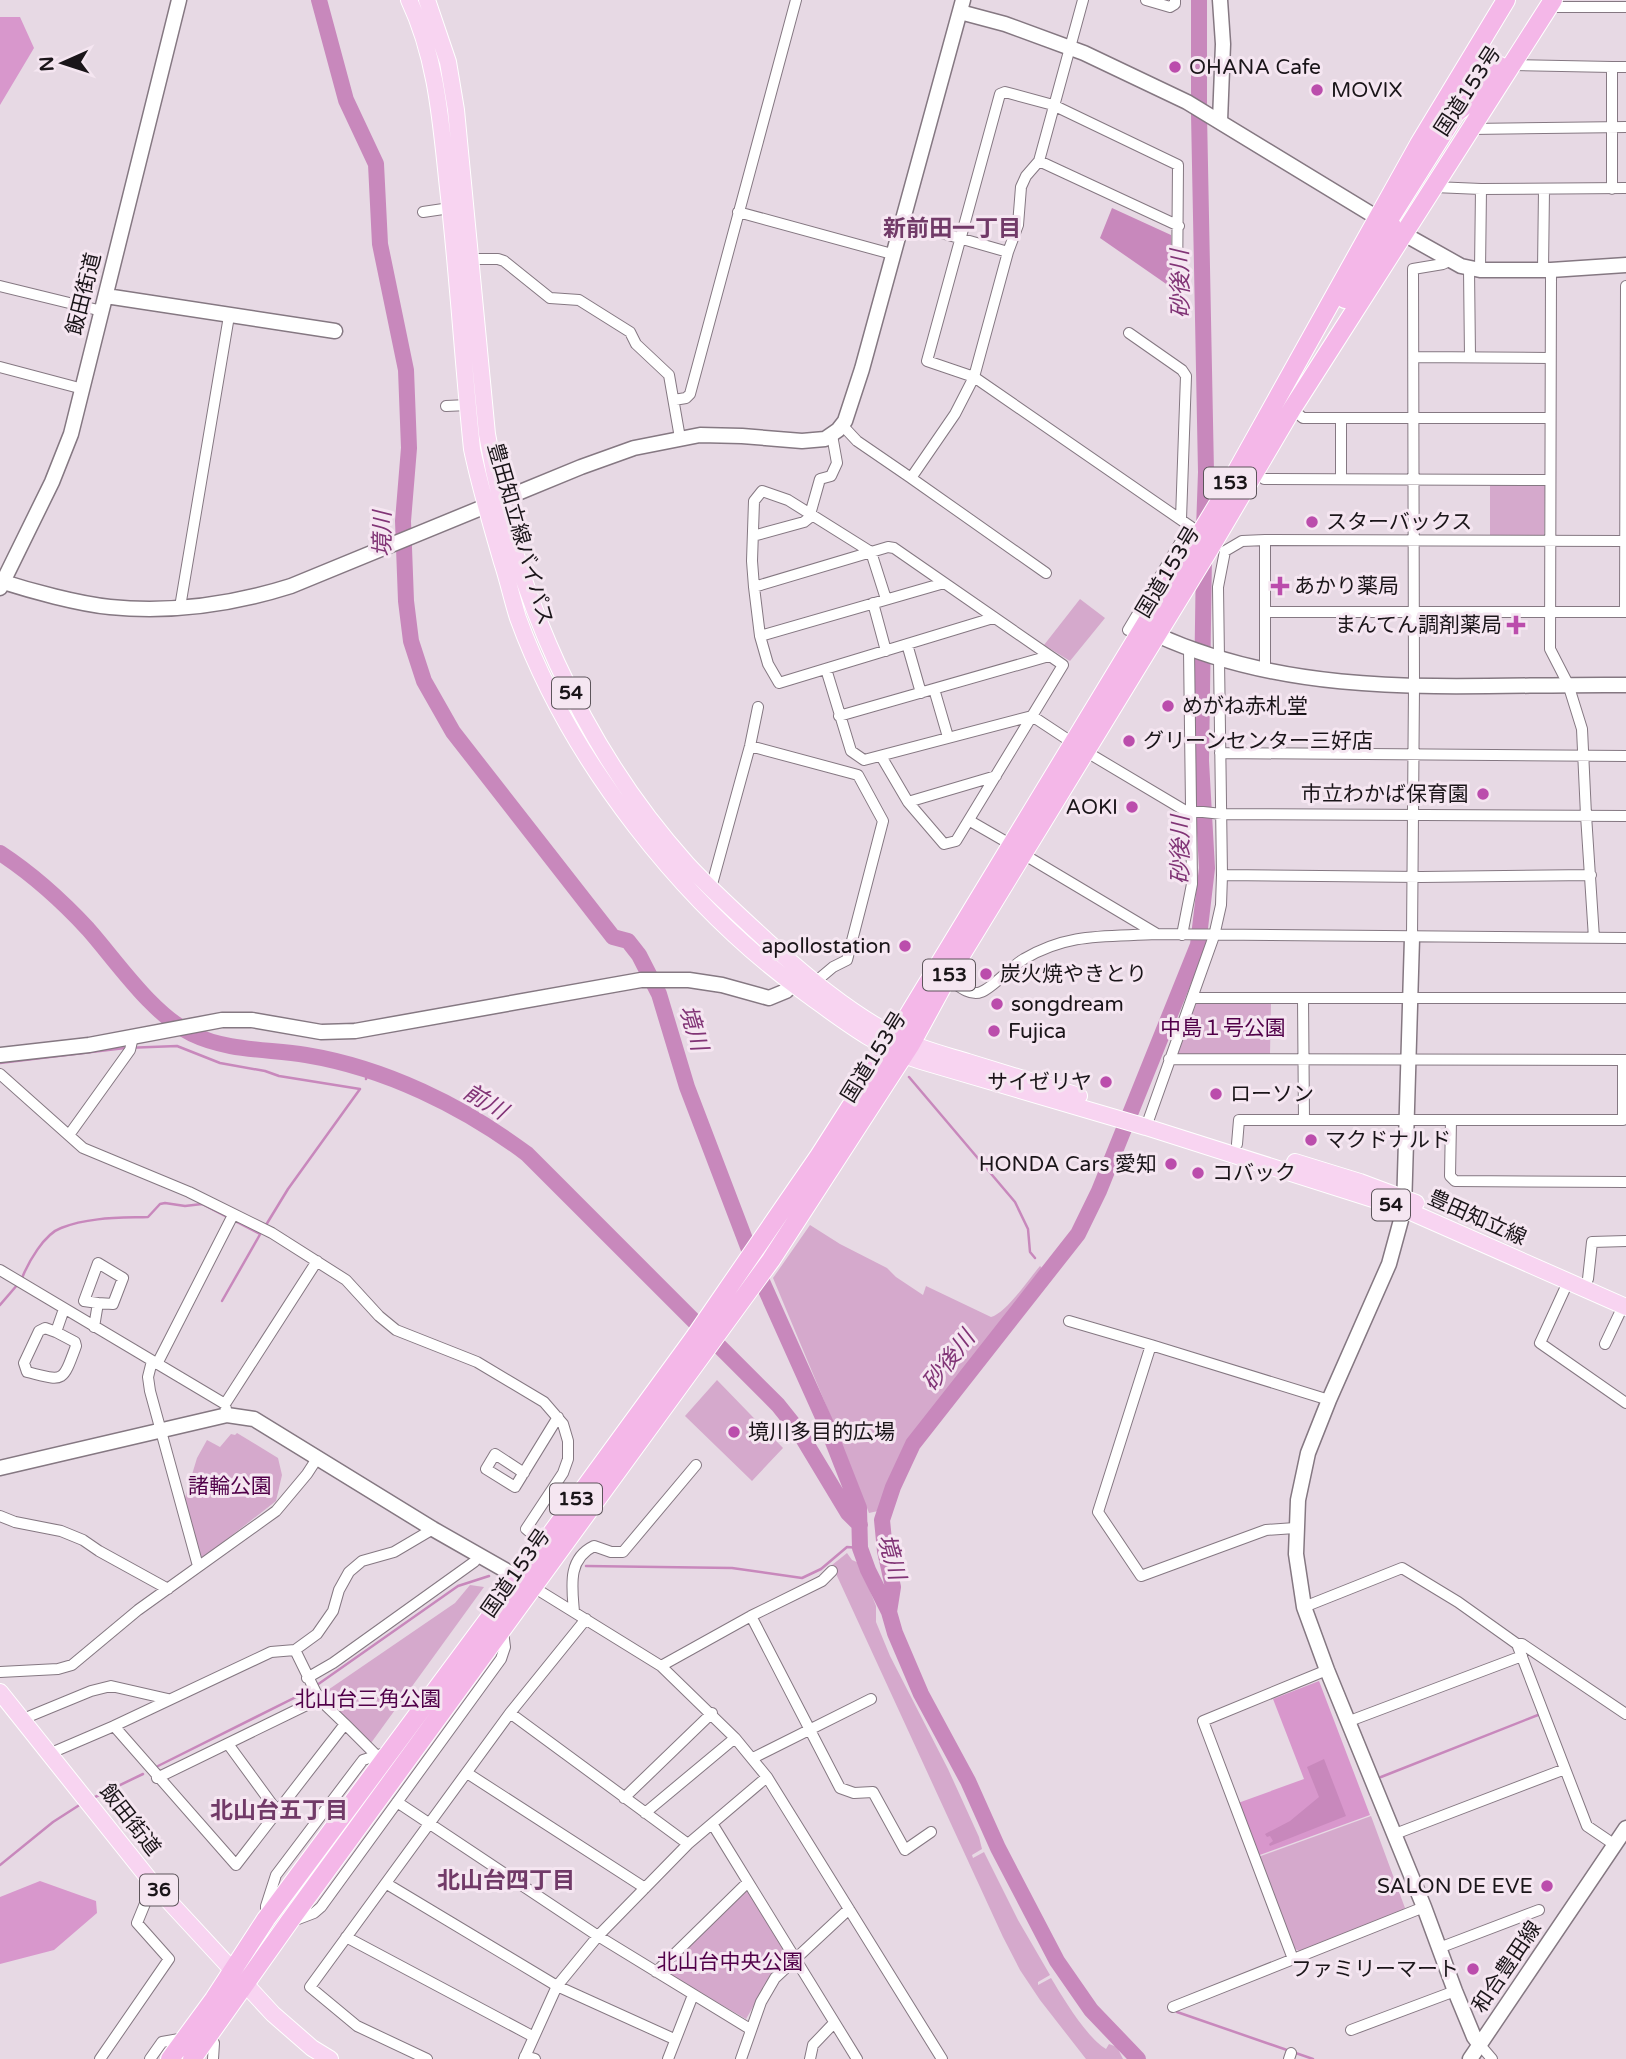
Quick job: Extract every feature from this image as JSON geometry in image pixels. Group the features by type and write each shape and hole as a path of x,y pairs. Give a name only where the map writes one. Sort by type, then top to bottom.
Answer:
{"highway":[{"name":"国道153号","path":"1079,747 1157,635 1202,534 1292,409 1390,225 1419,144 1506,0"},
{"name":"国道153号","path":"192,2059 239,1977 266,1919 383,1754 607,1485 771,1260 812,1198 899,1046 1079,747 1305,348 1334,316 1390,225 1434,187 1551,4"},
{"name":"153","path":"1390,225 1456,113 1473,99 1500,66 1522,48"},
{"name":"国道153号","path":"170,2059 184,2038 289,1922 503,1631 544,1544 694,1338 797,1186 947,978 1017,849"}],"main road":[{"name":"豊田知立線バイパス","path":"409,0 422,30 435,79 472,449 573,698 625,785 676,851 710,888 814,983 899,1046"},
{"name":"豊田知立線バイパス","path":"427,0 451,76 472,259 493,505 518,617 572,732 600,776 643,835 687,887 761,958 864,1036 1148,1123"},
{"name":"豊田知立線","path":"1148,1123 1237,1144 1360,1182 1568,1282 1625,1303"},
{"name":"豊田知立線","path":"1148,1123 1405,1204 1588,1279 1625,1303"},
{"name":"飯田街道","path":"0,1692 153,1884 239,1977"},
{"name":"36","path":"239,1977 308,2053 330,2059"}],"street":[{"name":"飯田街道","path":"1,584 53,479 71,434 179,0"},
{"path":"674,400 686,398 690,394 796,0"},
{"path":"911,478 955,414 974,377 1018,225 1021,187 1039,160 1083,0"},
{"path":"1146,0 1170,7 1175,4 1175,0"},
{"path":"1220,0 1223,57 1220,121"},
{"path":"1551,4 1626,7"},
{"path":"753,536 804,522 811,514 820,479 831,476 837,463 837,430 862,369 961,6 1070,47 1134,76 1220,121 1449,261 1475,269 1547,270 1626,265"},
{"path":"1512,65 1626,67"},
{"path":"1612,67 1612,188"},
{"path":"1177,292 1178,165 1053,105 1005,92 998,96 927,361 974,377 1202,534 1242,541 1625,541"},
{"path":"1471,129 1626,127"},
{"path":"1039,160 1179,226"},
{"path":"1434,187 1626,188"},
{"path":"1470,356 1480,189"},
{"path":"1544,189 1550,358 1550,649 1568,684 1582,729 1594,938"},
{"path":"423,212 450,208"},
{"path":"738,212 892,254"},
{"path":"902,222 1009,252"},
{"path":"472,259 504,261 550,298 579,300 630,332 636,344 668,375 680,438"},
{"path":"1449,261 1413,269 1413,877 1405,1204 1390,1264 1315,1434 1305,1465 1296,1528 1299,1581 1304,1607 1326,1670 1395,1834 1474,2037 1492,2059"},
{"path":"0,286 104,304 229,316 335,331"},
{"path":"1265,612 1625,612 1626,286"},
{"path":"180,607 229,316"},
{"path":"1129,333 1182,370 1186,376 1202,534 1218,587 1221,905 1148,1123"},
{"path":"1414,357 1550,358"},
{"path":"0,367 83,389"},
{"path":"446,405 468,405"},
{"path":"1292,409 1303,418 1550,418"},
{"path":"1341,419 1342,479"},
{"path":"1,584 107,607 138,609 251,599 291,586 613,454 680,438 719,435 811,441 825,439 837,430"},
{"path":"837,430 858,441 1046,573"},
{"path":"1264,479 1550,480"},
{"path":"886,599 871,552 788,500 762,491 754,501 754,587 760,636 768,664 779,683 993,618"},
{"path":"1128,630 1202,534"},
{"path":"1265,540 1265,671"},
{"path":"754,587 888,547 894,548 1063,665 956,841 944,844 908,802 881,756"},
{"path":"760,636 944,583"},
{"path":"873,603 886,650"},
{"path":"1157,635 1219,660 1329,682 1414,686 1626,685"},
{"path":"907,644 921,693"},
{"path":"1184,935 1192,884 1189,650"},
{"path":"839,716 1049,656"},
{"path":"826,668 851,751 864,760 1032,716 1079,747 1191,812 1626,816"},
{"path":"934,689 948,737"},
{"path":"710,888 758,708"},
{"path":"750,746 858,775 883,821 847,960 832,967 814,983"},
{"path":"1220,753 1626,755"},
{"path":"908,802 996,776"},
{"path":"970,821 1157,934"},
{"path":"1222,876 1591,875"},
{"path":"947,978 971,993 982,992 1017,963 1059,942 1091,936 1157,934 1626,938"},
{"path":"0,1055 89,1045 201,1023 236,1019 321,1032 355,1031 641,980 673,979 722,985 769,998 786,991 793,984"},
{"path":"1192,998 1626,998"},
{"path":"1303,998 1304,1120"},
{"path":"69,1135 130,1050 133,1037"},
{"path":"1169,1059 1624,1060 1624,1120 1239,1120 1237,1144"},
{"path":"0,1074 83,1148 141,1170 272,1233 346,1280 379,1316 396,1330 477,1362 544,1402 558,1417 568,1441 567,1465 526,1528 544,1544"},
{"path":"1451,1121 1450,1176 1455,1181 1626,1182"},
{"path":"198,1566 161,1432 149,1384 149,1372 233,1215"},
{"path":"1588,1279 1592,1241 1626,1241"},
{"path":"0,1468 161,1432 226,1409 317,1261"},
{"path":"98,1263 123,1278 113,1304 98,1303 84,1301 98,1263"},
{"path":"0,1270 226,1409 254,1419 661,1666 712,1713 767,1777 942,2059"},
{"path":"1568,1282 1540,1343 1626,1403"},
{"path":"93,1327 98,1303"},
{"path":"1605,1344 1625,1303"},
{"path":"56,1332 64,1309"},
{"path":"1069,1321 1329,1400"},
{"path":"45,1328 56,1332 75,1342 76,1346 63,1376 56,1379 27,1372 23,1363 38,1331 45,1328"},
{"path":"1151,1345 1098,1512 1141,1576 1266,1531 1296,1528"},
{"path":"524,1473 558,1417"},
{"path":"0,1672 58,1669 72,1665 138,1610 276,1511 318,1457"},
{"path":"574,1612 572,1570 584,1553 594,1546 611,1552 623,1552 696,1465"},
{"path":"0,1516 15,1522 53,1528 83,1540 168,1589"},
{"path":"51,1753 271,1652 295,1650 317,1634 333,1611 339,1590 349,1572 362,1561 394,1552 433,1530"},
{"path":"309,1680 474,1562 480,1555"},
{"path":"1304,1607 1402,1568 1626,1714"},
{"path":"661,1666 751,1616 822,1581 832,1571"},
{"path":"751,1616 840,1788 855,1793 873,1792 905,1850 931,1832"},
{"path":"426,2059 357,2026 310,1987 510,1713 586,1619"},
{"path":"289,1922 314,1913 321,1907 501,1659 505,1647 503,1631"},
{"path":"1517,1644 1587,1826 1615,1845"},
{"path":"295,1650 318,1696 345,1724 383,1754"},
{"path":"1347,1722 1522,1656"},
{"path":"1293,1959 1203,1721 1326,1670"},
{"path":"23,1719 91,1691 111,1686 169,1699"},
{"path":"157,1778 318,1696"},
{"path":"753,1758 871,1699"},
{"path":"510,1713 688,1844"},
{"path":"624,1798 712,1713"},
{"path":"114,1726 236,1865 345,1724"},
{"path":"645,1813 735,1738"},
{"path":"228,1744 277,1811"},
{"path":"1395,1834 1565,1769"},
{"path":"467,1773 645,1888"},
{"path":"528,2058 534,2037 557,1986 598,1936 688,1844 767,1777"},
{"path":"397,1802 598,1936 750,2029"},
{"path":"713,1825 857,2059"},
{"name":"和合豊田線","path":"1470,2059 1626,1828"},
{"path":"656,1972 748,1882"},
{"path":"100,2059 169,1959 136,1923 153,1884"},
{"path":"387,1884 557,1986 674,2039"},
{"path":"1172,2007 1424,1907"},
{"path":"741,2059 761,2002 775,1978 849,1909"},
{"path":"1439,1948 1539,1910"},
{"path":"346,1937 534,2037"},
{"path":"1351,2030 1455,1991"},
{"path":"668,2059 693,1994"},
{"path":"810,2059 813,2045 834,2023"},
{"path":"207,2037 214,2043 213,2059"},
{"path":"150,2059 162,2042 184,2038"}],"green space":[{"path":"1490,485 1545,485 1544,538 1490,537"},
{"path":"1080,599 1105,618 1070,661 1044,645"},
{"name":"中島１号公園","path":"1197,1002 1271,1003 1270,1054 1176,1054"},
{"path":"810,1225 887,1268 923,1295 926,1286 991,1317 1010,1303 1040,1266 1043,1269 900,1455 878,1511 869,1513 773,1278"},
{"name":"境川多目的広場","path":"717,1380 783,1448 752,1481 685,1416"},
{"name":"諸輪公園","path":"237,1433 278,1458 282,1475 276,1501 199,1561 184,1501 197,1458 207,1440 220,1447 231,1434"},
{"path":"847,1553 852,1560 859,1563 876,1606 876,1622 890,1656 948,1769 979,1837 982,1849 972,1855 973,1858 984,1852 1018,1920 1050,1975 1038,1982 1038,1985 1051,1978 1091,2036 1106,2049 1109,2044 1117,2047 1123,2059 1086,2059 1020,1970 832,1565"},
{"name":"北山台三角公園","path":"470,1585 484,1587 371,1743 322,1694 455,1603"},
{"path":"1371,1816 1405,1908 1402,1912 1299,1951 1295,1949 1258,1857"},
{"name":"北山台中央公園","path":"746,1887 786,1953 787,1959 772,1974 746,2019 663,1971"}],"shaded area":[{"path":"0,17 20,17 34,48 0,105"},
{"path":"1112,208 1171,235 1172,288 1100,238"},
{"path":"1319,1681 1370,1815 1257,1856 1238,1803 1304,1779 1273,1699"},
{"path":"1324,1759 1346,1816 1270,1846 1273,1841 1265,1834 1290,1821 1319,1797 1307,1767"},
{"path":"40,1881 96,1901 97,1913 54,1950 0,1964 0,1897"}],"waterway":[{"name":"境川","path":"319,0 346,100 376,164 380,244 406,370 409,448 403,521 406,601 411,641 424,681 453,732 613,937 628,941 639,955 659,994 687,1087 756,1268 826,1424 859,1508 860,1548 921,1694 968,1781 998,1848 1057,1961 1091,2010 1138,2059"},
{"name":"砂後川","path":"1199,0 1206,472 1204,529"},
{"name":"砂後川","path":"889,1612 893,1587 882,1520 893,1487 913,1444 1078,1234 1099,1191 1198,945 1207,868 1201,761 1204,555"},
{"name":"前川","path":"0,853 57,898 88,929 149,1001 192,1034 233,1047 336,1061 394,1079 477,1120 527,1154 778,1405 798,1430 848,1513 860,1525"},
{"path":"0,1063 125,1048 177,1046 220,1063 360,1089 288,1189 266,1225"},
{"path":"366,1079 368,1070"},
{"path":"909,1077 1015,1202 1028,1229 1030,1252 1035,1258"},
{"path":"22,1278 32,1257 49,1236 72,1224 148,1217 160,1204 165,1203 185,1206 202,1204 227,1217"},
{"path":"233,1220 260,1234"},
{"path":"222,1301 262,1231"},
{"path":"0,1305 18,1284"},
{"path":"586,1566 732,1568 802,1578 821,1569 847,1547 860,1548"},
{"path":"317,1685 458,1586 489,1576"},
{"path":"158,1766 312,1689"},
{"path":"1381,1777 1538,1715"},
{"path":"93,1798 143,1774"},
{"path":"0,1865 53,1822 81,1804"},
{"path":"1177,2012 1313,2059"}],"place":[{"name":"OHANA Cafe","path":"1175,67"},
{"name":"MOVIX","path":"1317,90"},
{"name":"スターバックス","path":"1312,522"},
{"name":"あかり薬局","path":"1280,586"},
{"name":"まんてん調剤薬局","path":"1516,625"},
{"name":"めがね赤札堂","path":"1168,706"},
{"name":"グリーンセンター三好店","path":"1129,741"},
{"name":"市立わかば保育園","path":"1483,794"},
{"name":"AOKI","path":"1132,807"},
{"name":"apollostation","path":"905,946"},
{"name":"炭火焼やきとり","path":"986,974"},
{"name":"songdream","path":"997,1004"},
{"name":"Fujica","path":"994,1031"},
{"name":"サイゼリヤ","path":"1106,1082"},
{"name":"ローソン","path":"1216,1094"},
{"name":"マクドナルド","path":"1311,1140"},
{"name":"HONDA Cars 愛知","path":"1171,1164"},
{"name":"コバック","path":"1198,1173"},
{"name":"境川多目的広場","path":"734,1432"},
{"name":"SALON DE EVE","path":"1547,1886"},
{"name":"ファミリーマート","path":"1473,1969"}],"district":[{"name":"新前田一丁目","path":"952,229"},
{"name":"北山台五丁目","path":"279,1811"},
{"name":"北山台四丁目","path":"506,1881"}]}
